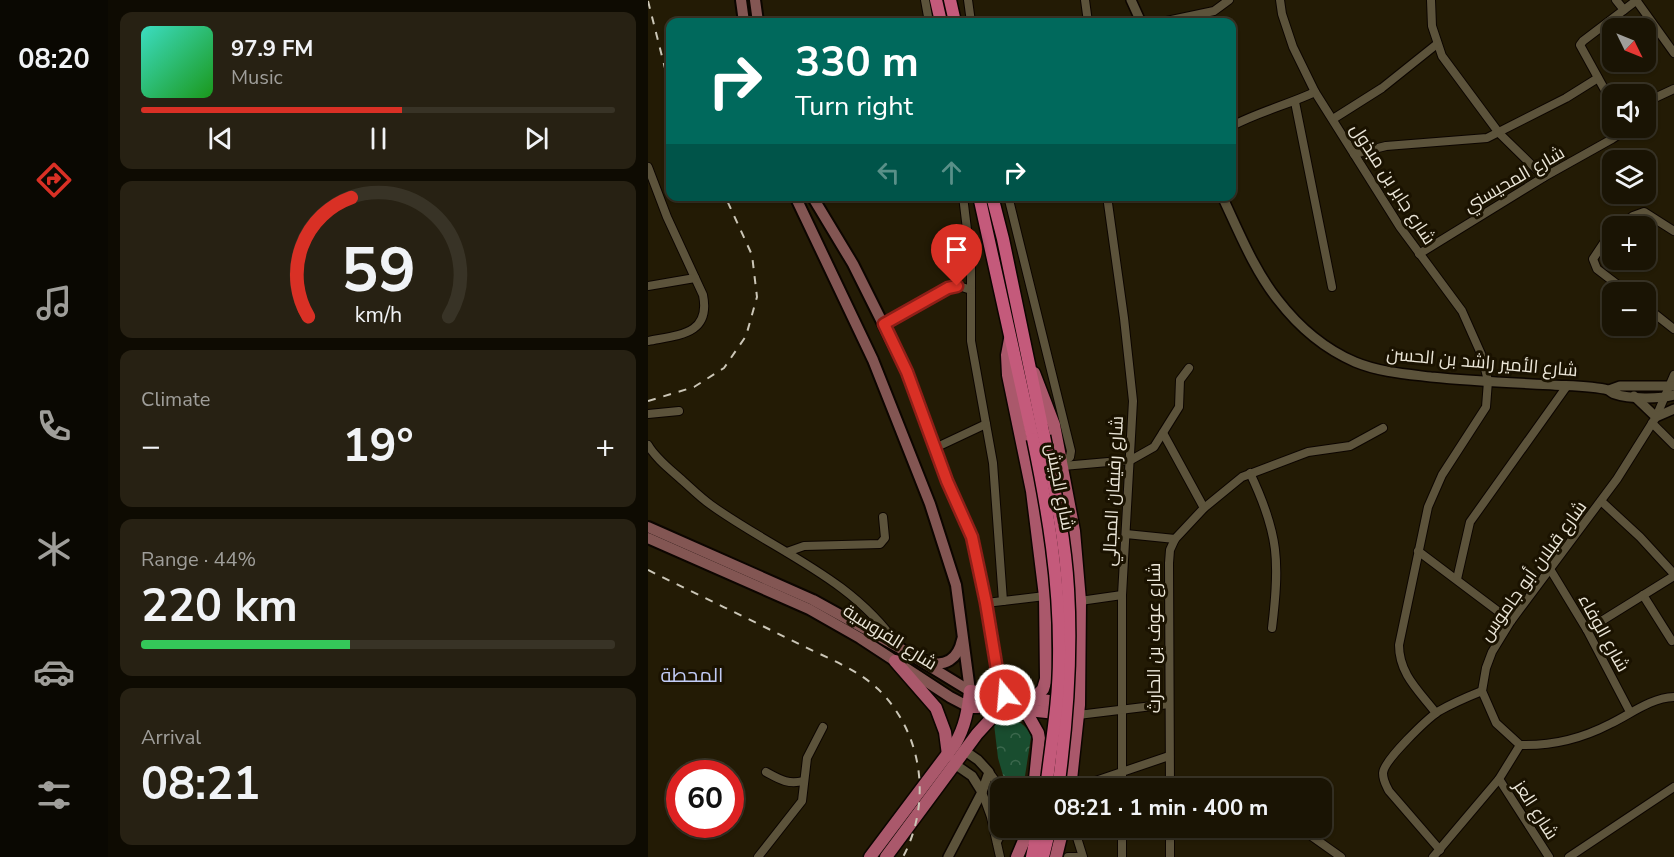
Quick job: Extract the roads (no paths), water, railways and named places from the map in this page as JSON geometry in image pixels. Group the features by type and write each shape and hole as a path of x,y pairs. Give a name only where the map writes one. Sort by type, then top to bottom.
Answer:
{"highway":[{"path":"936,0 940,18"},
{"path":"950,0 954,18"},
{"name":"شارع الجيش","path":"980,201 1010,339 1061,522 1068,589 1069,691 1059,778"},
{"name":"شارع الجيش","path":"993,201 1029,360 1058,603 1057,700 1047,778"},
{"path":"1032,857 1036,838"},
{"path":"1044,857 1048,838"}],"main road":[{"path":"741,0 743,18"},
{"path":"755,0 757,18"},
{"path":"797,201 873,360 930,504 956,585 964,634 970,691 969,707 960,735 948,755 870,857"},
{"path":"815,201 843,244 907,372 947,481 972,537 1001,694 1000,707 977,734 886,857"},
{"path":"1010,339 1008,375 1032,491 1045,596 1046,678 1043,689 1034,699"},
{"path":"1029,360 1059,424 1074,531 1080,601 1079,710 1072,778"},
{"name":"شارع الفروسية","path":"648,527 813,600 912,655 970,691 1034,699 1079,710"},
{"name":"شارع الفروسية","path":"648,538 809,609 860,638 969,707 1079,710"},
{"path":"912,655 930,662 950,661 958,652 964,634"},
{"path":"895,661 936,708 945,732 948,755"},
{"path":"1025,710 1039,739 1035,778"},
{"path":"1017,857 1025,838"},
{"path":"1056,857 1061,838"}],"street":[{"path":"925,0 928,18"},
{"path":"968,0 970,18"},
{"path":"1085,0 1087,18"},
{"path":"1131,0 1139,18"},
{"path":"1181,18 1214,11 1229,0"},
{"name":"شارع جابر بن مبذول","path":"1280,0 1282,14 1293,47 1315,93 1419,254 1462,311 1482,356 1488,381"},
{"path":"1431,0 1432,26 1442,56 1499,133 1544,177"},
{"path":"1616,0 1624,10"},
{"path":"1602,85 1580,45 1636,0 1674,53"},
{"path":"1333,119 1382,88 1437,44"},
{"path":"1354,154 1401,144 1480,139 1499,133 1598,78"},
{"path":"1656,97 1674,89"},
{"path":"1236,124 1315,93"},
{"path":"1295,102 1332,287"},
{"name":"شارع المحيسني","path":"1419,254 1544,177 1614,138"},
{"path":"648,167 651,185 705,304 698,327 690,332 648,341"},
{"path":"964,201 971,263 971,341 993,463 1003,601"},
{"path":"1009,201 1059,424"},
{"name":"شارع رفيفان المجالي","path":"1108,201 1132,385 1131,460 1122,595 1124,710 1122,778"},
{"name":"شارع الأمير راشد بن الحسن","path":"1224,201 1257,268 1277,300 1295,321 1338,354 1357,363 1382,370 1488,381 1609,390 1620,386 1670,391"},
{"path":"1633,216 1644,212 1650,216"},
{"path":"1656,220 1674,231"},
{"path":"1602,246 1593,259 1597,269 1614,282"},
{"path":"648,286 695,278"},
{"path":"884,324 948,288 962,287 971,290"},
{"path":"1656,315 1674,329"},
{"path":"1063,464 1131,460 1154,447 1179,406 1180,380 1189,368"},
{"name":"شارع قبلان أبو جاموس","path":"1482,691 1484,675 1492,652 1511,621 1601,501 1654,420 1670,391 1674,375"},
{"path":"1436,713 1403,670 1399,645 1428,507 1442,475 1486,407 1488,381"},
{"path":"1457,579 1470,522 1567,386"},
{"name":"شارع الأمير راشد بن الحسن","path":"1609,390 1614,394 1634,396 1670,391"},
{"path":"1634,396 1674,445"},
{"path":"1654,420 1674,409"},
{"path":"648,414 679,411"},
{"path":"935,448 986,424"},
{"path":"1175,539 1231,484 1250,473 1308,452 1350,446 1383,428"},
{"path":"1162,434 1204,508"},
{"path":"648,445 657,457 705,501 822,573 849,593 875,617 898,647"},
{"path":"1250,473 1264,503 1275,538 1278,575 1272,628"},
{"path":"1587,630 1674,575 1640,537 1601,501"},
{"path":"787,552 804,546 880,544 885,538 884,517"},
{"name":"شارع عوف بن الحارث","path":"1126,534 1175,539 1169,556 1170,778"},
{"path":"1418,551 1511,621"},
{"name":"شارع الوفاء","path":"1550,569 1587,630 1630,712"},
{"path":"1080,601 1122,595"},
{"path":"1643,595 1672,641"},
{"path":"986,603 1045,596"},
{"path":"1440,850 1389,791 1384,782 1383,771 1396,752 1436,713 1482,691 1496,723 1520,745 1554,744 1569,741 1612,724 1630,712 1658,699 1674,697"},
{"name":"شارع الفروسية","path":"1079,710 1124,710 1169,704"},
{"path":"758,857 802,801 807,758 823,727"},
{"path":"1433,857 1499,779 1520,745"},
{"path":"965,751 978,760 994,778"},
{"path":"1104,778 1169,756"},
{"path":"956,765 972,776 982,792 991,817 1000,857"},
{"path":"948,857 959,824 982,792 989,771"},
{"path":"766,772 784,782 803,782"},
{"name":"شارع العز","path":"1499,779 1549,857"},
{"path":"1569,857 1674,787"},
{"path":"997,842 999,838"},
{"path":"1077,838 1083,857"},
{"path":"1122,838 1122,857"},
{"path":"1170,838 1170,857"},
{"path":"1314,838 1341,857"},
{"path":"1068,857 1077,857"}],"railway":[{"path":"648,1 666,72"},
{"path":"648,401 694,387 724,368 746,336 757,297 752,255 727,201"},
{"path":"648,570 840,664 860,675 878,689 905,726 918,769 920,791 918,814 903,857"}],"district":[{"name":"المحطة","path":"692,675"}]}
